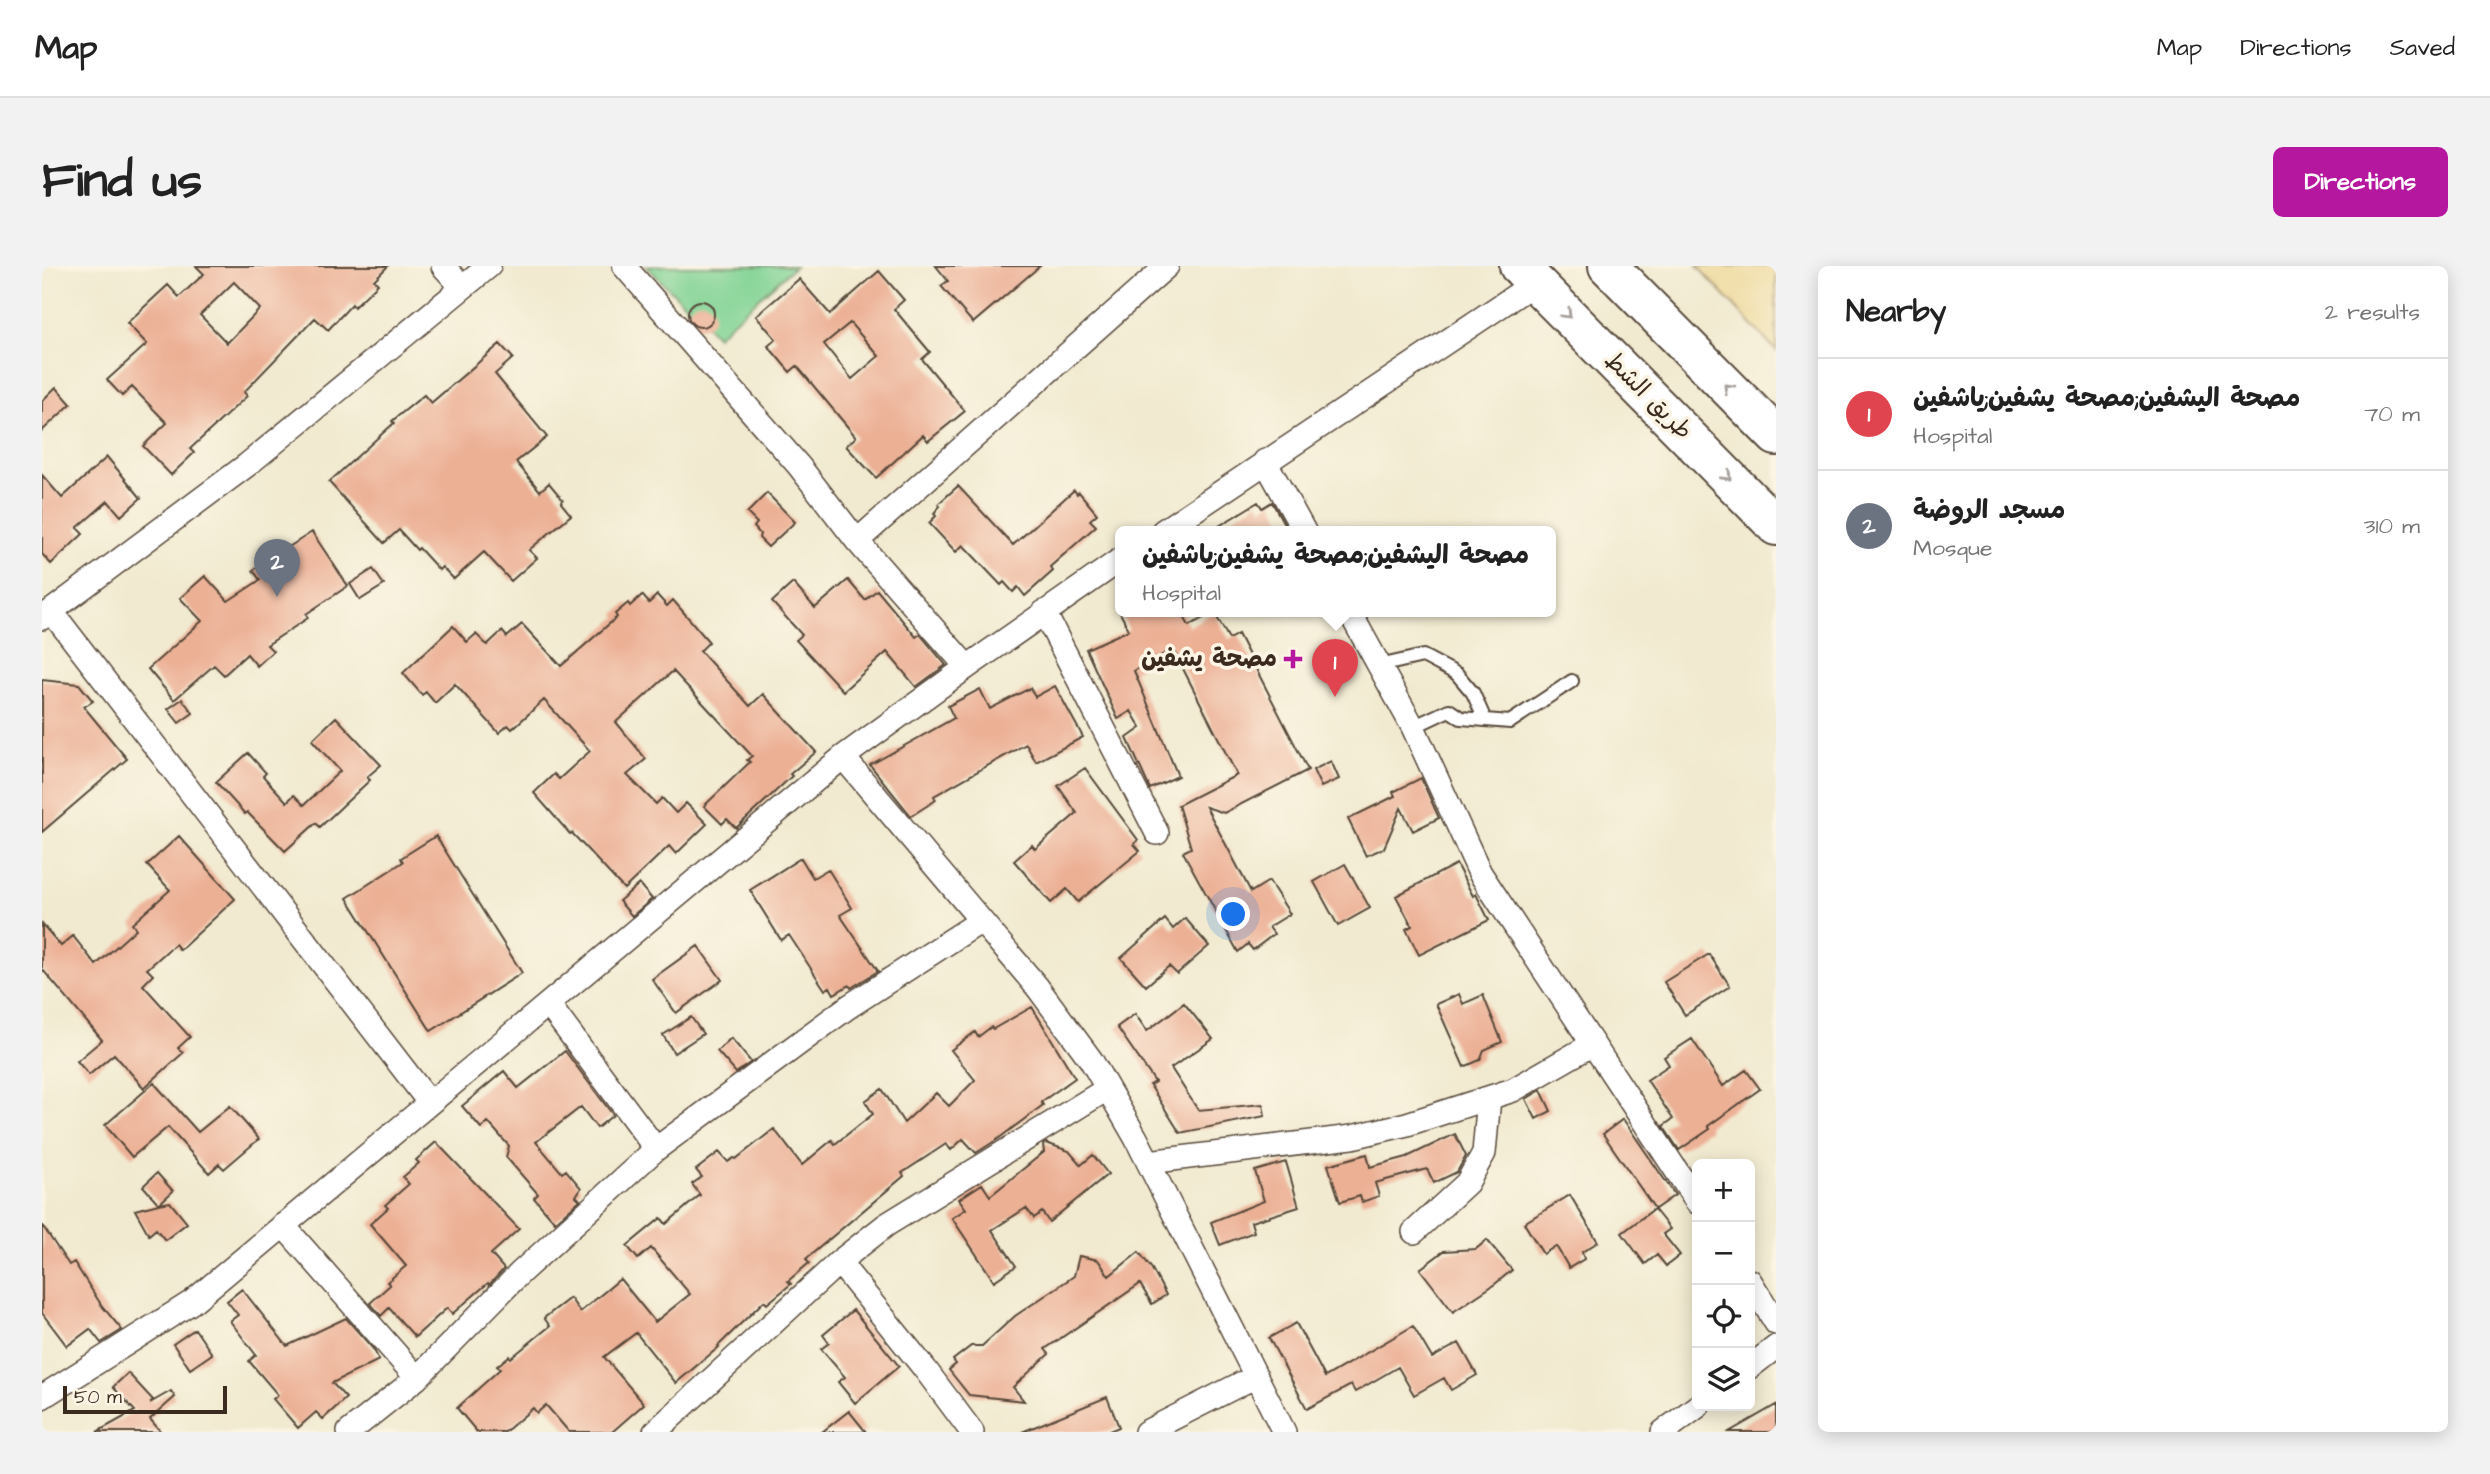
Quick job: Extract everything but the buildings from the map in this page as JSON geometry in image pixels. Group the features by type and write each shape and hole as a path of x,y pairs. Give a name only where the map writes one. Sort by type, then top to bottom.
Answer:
{"highway":[{"path":"1608,266 1776,436"},
{"name":"طريق الشط","path":"1527,274 1776,526"}],"street":[{"path":"443,266 462,287"},
{"path":"429,1102 47,615 247,465 489,266"},
{"path":"624,266 799,467 857,541 967,667"},
{"path":"857,541 1167,266"},
{"path":"1170,526 1527,274"},
{"path":"1265,461 1301,526"},
{"path":"42,1397 192,1302 843,757 1115,563"},
{"path":"1044,612 1157,833"},
{"path":"1352,617 1413,727 1480,873 1692,1194"},
{"path":"843,757 1038,988 1091,1060 1148,1162 1284,1432"},
{"path":"349,1432 417,1378 520,1273 656,1149 848,1007 981,921"},
{"path":"548,1004 656,1149"},
{"path":"1148,1162 1352,1137 1407,1124 1513,1090 1593,1044"},
{"path":"655,1432 839,1262 886,1225 1107,1088"},
{"path":"1414,1232 1467,1183 1473,1173 1483,1153 1489,1098"},
{"path":"283,1225 417,1378"},
{"path":"839,1262 972,1432"},
{"path":"1752,1285 1776,1323"},
{"path":"1755,1363 1776,1347"},
{"path":"1146,1432 1256,1376"},
{"path":"1663,1432 1692,1410"}],"lane":[{"path":"1379,666 1423,656 1457,674 1473,693 1485,720"},
{"path":"1413,727 1449,710 1461,718 1510,722 1572,681"}],"green space":[{"path":"646,266 795,266 717,336"}],"sand":[{"path":"1697,266 1776,266 1776,351"}],"place":[{"name":"مسجد الروضة","path":"277,597"},
{"name":"مصحة يشفين","path":"1293,659"},
{"name":"مصحة اليشفين;مصحة يشفين;ياشفين","path":"1335,697"}]}
